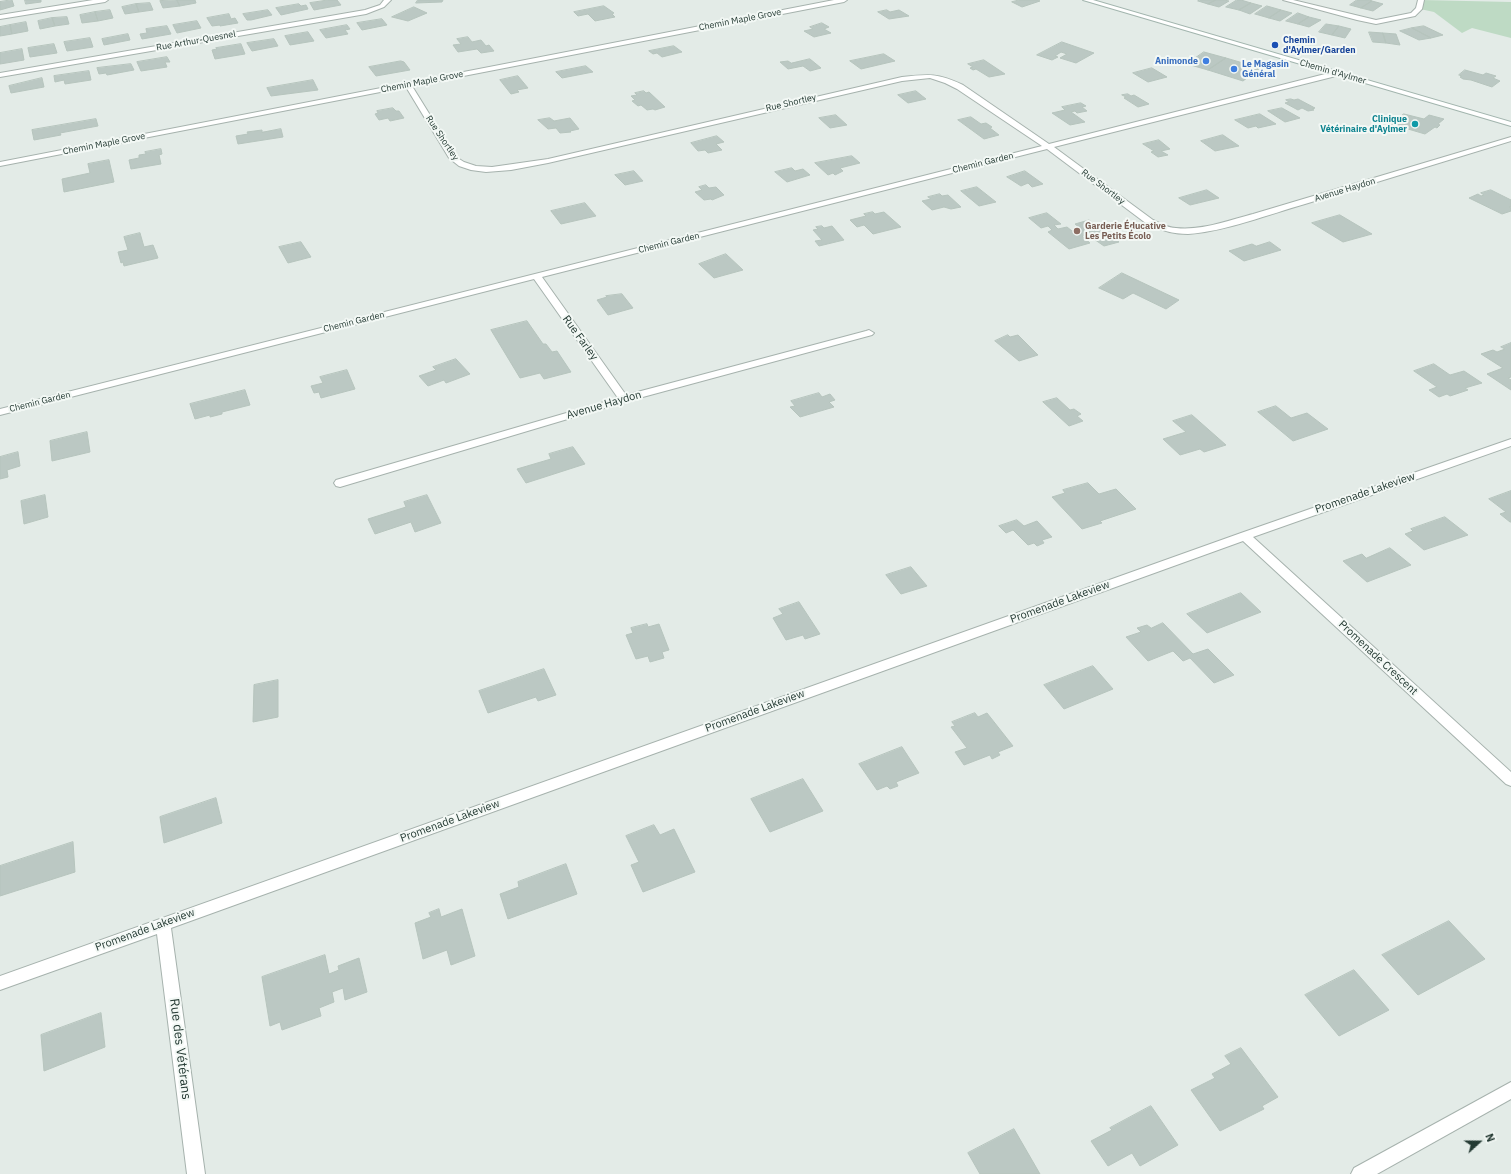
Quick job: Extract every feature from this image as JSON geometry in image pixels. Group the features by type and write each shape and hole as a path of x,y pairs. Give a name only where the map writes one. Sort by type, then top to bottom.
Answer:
{"street":[{"path":"0,17 105,0"},
{"name":"Rue Arthur-Quesnel","path":"0,75 359,13 376,9 387,3 388,0"},
{"name":"Chemin Maple Grove","path":"0,164 844,0"},
{"name":"Chemin d'Aylmer","path":"1086,0 1511,124"},
{"path":"1286,0 1376,22 1413,15 1420,9 1421,0"},
{"name":"Chemin Garden","path":"0,412 1337,73"},
{"name":"Rue Shortley","path":"408,85 453,158 459,164 479,169 509,168 549,160 902,78 921,76 940,78 960,87 1048,146 1150,222 1163,228 1176,231"},
{"name":"Avenue Haydon","path":"1176,231 1201,230 1256,216 1511,139"},
{"name":"Rue Farley","path":"536,276 624,399"},
{"name":"Avenue Haydon","path":"340,483 624,399 869,334"},
{"name":"Promenade Lakeview","path":"0,983 1511,442"},
{"name":"Promenade Crescent","path":"1245,536 1511,780"},
{"name":"Rue des Vétérans","path":"163,924 196,1174"},
{"path":"1360,1174 1511,1090"}],"green space":[{"path":"1421,0 1511,2 1511,38 1472,28 1462,33 1434,12 1420,9"}],"building":[{"path":"12,0 14,6 0,10 0,2"},
{"path":"25,0 41,0 41,2 26,4"},
{"path":"177,0 195,0 196,3 180,6"},
{"path":"177,0 180,6 163,8 160,1"},
{"path":"337,0 341,5 314,10 310,3"},
{"path":"418,0 443,0 442,2 416,3"},
{"path":"1019,0 1040,1 1022,7 1012,2"},
{"path":"1216,0 1208,4 1198,1"},
{"path":"1216,0 1229,1 1219,7 1208,4"},
{"path":"1237,0 1251,3 1239,10 1226,7"},
{"path":"1357,0 1372,1 1361,8 1350,5"},
{"path":"1372,1 1383,4 1373,11 1361,8"},
{"path":"150,3 153,10 139,12 136,4"},
{"path":"1251,3 1262,6 1250,14 1239,10"},
{"path":"136,4 139,12 125,14 122,7"},
{"path":"299,4 301,6 306,5 308,9 281,15 276,8"},
{"path":"604,6 614,13 612,14 615,17 595,21 588,14 578,16 574,12"},
{"path":"1267,6 1281,10 1269,18 1255,14"},
{"path":"414,7 427,13 408,21 392,17"},
{"path":"110,10 113,18 98,21 95,12"},
{"path":"268,10 272,15 251,20 247,20 243,14"},
{"path":"887,10 890,12 899,10 909,16 889,19 878,12"},
{"path":"1281,10 1292,13 1280,21 1269,18"},
{"path":"95,12 98,21 82,23 80,15"},
{"path":"1298,13 1309,17 1298,24 1286,21"},
{"path":"229,14 231,19 235,18 238,23 212,26 207,18"},
{"path":"67,17 69,24 55,26 52,18"},
{"path":"1309,17 1321,20 1309,27 1298,24"},
{"path":"52,18 55,26 40,29 38,21"},
{"path":"382,19 387,25 362,30 357,23"},
{"path":"197,21 201,28 177,33 173,25"},
{"path":"26,22 28,31 12,34 10,25"},
{"path":"822,23 829,27 824,29 831,33 814,37 804,31 813,29 810,27"},
{"path":"1326,24 1339,26 1332,35 1319,32"},
{"path":"10,25 12,34 0,36 0,27"},
{"path":"347,25 350,29 345,30 348,34 326,38 320,30"},
{"path":"167,26 171,34 142,39 140,34 147,33 146,29"},
{"path":"1339,26 1351,29 1345,38 1332,35"},
{"path":"1424,26 1443,35 1431,38 1412,28"},
{"path":"1412,28 1431,38 1419,40 1400,31"},
{"path":"308,32 314,41 290,45 285,36"},
{"path":"1369,32 1383,33 1386,43 1373,42"},
{"path":"1383,33 1396,34 1400,45 1386,43"},
{"path":"128,34 130,40 104,45 102,39"},
{"path":"468,37 472,42 481,40 486,46 489,45 494,51 481,53 477,49 458,52 453,45 461,44 457,39"},
{"path":"90,38 93,47 67,51 64,42"},
{"path":"274,39 278,46 252,51 247,43"},
{"path":"1062,42 1094,53 1076,63 1060,58 1067,54 1061,52 1055,56 1058,57 1052,60 1037,55"},
{"path":"54,44 57,53 30,57 28,48"},
{"path":"241,44 245,54 215,59 212,50"},
{"path":"674,46 682,52 662,57 657,53 653,54 649,51"},
{"path":"22,49 24,60 0,64 0,53"},
{"name":"Animonde","path":"1204,52 1226,58 1208,70 1187,64"},
{"path":"884,54 895,61 861,69 850,61"},
{"path":"167,57 170,62 165,62 167,67 141,71 137,62"},
{"name":"Le Magasin Général","path":"1226,58 1260,68 1243,81 1208,70"},
{"path":"810,59 821,68 810,71 803,66 788,69 780,62 788,61 791,63"},
{"path":"984,60 1005,74 989,77 976,69 973,70 970,68 973,67 968,64"},
{"path":"401,61 404,62 410,70 376,76 369,67"},
{"path":"131,64 134,70 107,75 106,73 99,74 97,68"},
{"path":"586,66 593,72 562,78 556,72"},
{"path":"1152,68 1167,77 1148,82 1133,73"},
{"path":"1465,70 1483,75 1486,73 1496,76 1493,78 1500,81 1492,87 1463,79 1460,77 1462,76 1459,75"},
{"path":"89,71 91,80 65,84 64,80 55,82 54,76"},
{"path":"518,76 528,88 517,90 519,92 511,94 500,80"},
{"path":"42,78 44,87 11,93 9,86"},
{"path":"313,80 318,90 271,96 267,88"},
{"path":"644,91 646,93 649,92 665,107 655,110 647,110 641,105 638,106 632,101 635,100 631,96 637,95 635,93"},
{"path":"916,91 926,99 908,103 898,95"},
{"path":"1128,94 1131,96 1134,95 1149,104 1138,107 1122,95"},
{"path":"1298,99 1315,108 1312,109 1314,110 1308,111 1302,108 1298,110 1285,103 1289,102 1286,100"},
{"path":"1081,103 1086,106 1082,107 1087,111 1077,113 1075,111 1071,112 1085,122 1070,125 1052,113 1065,110 1062,107"},
{"path":"393,108 396,111 399,111 404,118 390,121 388,118 379,120 375,114 378,113 377,111"},
{"path":"1282,108 1300,118 1285,122 1268,111"},
{"path":"1260,114 1276,124 1258,128 1256,126 1248,128 1235,120"},
{"name":"Clinique Vétérinaire d'Aylmer","path":"1404,114 1424,119 1429,115 1444,119 1438,124 1440,125 1437,128 1435,127 1425,134 1391,124"},
{"path":"836,115 847,125 830,128 819,118"},
{"path":"971,117 981,124 986,123 999,135 984,139 958,120"},
{"path":"550,118 554,121 570,118 579,129 570,131 571,132 560,133 556,128 548,129 538,120"},
{"path":"96,119 98,126 60,133 61,135 34,140 32,130"},
{"path":"281,129 283,137 238,144 236,136 248,134 247,132 262,130 262,132"},
{"path":"1223,135 1239,146 1215,151 1201,141"},
{"path":"717,136 724,142 716,144 722,150 708,153 705,150 698,151 691,143"},
{"path":"1159,140 1170,149 1161,151 1168,155 1158,157 1151,152 1154,151 1143,144"},
{"path":"161,149 162,154 159,155 161,164 131,169 129,160 139,158 139,155 146,154 145,152"},
{"path":"852,156 860,163 840,168 843,171 835,175 833,173 828,175 815,163"},
{"path":"109,160 114,182 64,192 62,179 90,173 88,164"},
{"path":"792,168 795,171 803,169 810,175 787,182 775,172"},
{"path":"634,171 643,181 625,185 615,175"},
{"path":"1025,171 1043,184 1032,187 1028,183 1021,186 1007,177"},
{"path":"706,185 709,188 716,187 724,195 712,200 704,200 695,192 702,190 699,187"},
{"path":"977,187 996,202 979,206 961,191"},
{"path":"1207,190 1219,198 1190,205 1179,198"},
{"path":"1491,190 1511,200 1511,207 1509,207 1511,208 1511,211 1502,214 1469,198 1478,194 1481,196 1484,195 1481,193"},
{"path":"940,194 942,196 948,195 961,207 951,209 944,207 932,210 922,201 931,199 928,197"},
{"path":"585,203 596,216 561,224 551,211"},
{"path":"873,212 875,214 884,212 901,227 873,234 864,225 857,227 850,220 866,216 864,214"},
{"name":"Garderie Éducative Les Petits Écolo","path":"1047,213 1061,224 1054,225 1058,229 1067,227 1072,231 1080,228 1075,224 1089,220 1119,242 1104,246 1088,235 1082,236 1090,243 1069,249 1048,232 1052,230 1048,226 1041,228 1029,218"},
{"path":"1340,215 1372,234 1343,242 1312,223"},
{"path":"822,226 824,228 832,226 844,240 819,246 815,241 822,240 813,230 818,229 816,227"},
{"path":"140,233 144,247 153,245 158,258 124,266 123,262 121,263 118,252 128,250 124,237"},
{"path":"301,242 311,257 288,263 279,247"},
{"path":"1270,242 1281,250 1244,261 1229,251 1252,244 1256,246"},
{"path":"726,254 743,270 714,278 699,264"},
{"path":"1122,273 1179,300 1166,309 1133,293 1123,299 1099,288"},
{"path":"622,294 633,308 608,315 597,300 607,297 606,296"},
{"path":"527,321 543,344 546,344 552,352 557,351 571,372 544,379 540,373 520,378 491,330"},
{"path":"1008,335 1010,337 1018,335 1038,355 1019,361 995,341"},
{"path":"1511,343 1511,377 1508,378 1511,380 1511,390 1487,374 1503,368 1481,354 1493,350 1497,352 1505,349 1501,347"},
{"path":"456,359 470,374 446,383 444,380 428,386 419,376 436,370 433,367"},
{"path":"1434,364 1450,375 1464,371 1482,383 1465,388 1468,390 1450,396 1447,394 1439,397 1429,390 1437,387 1414,371"},
{"path":"347,370 355,389 321,398 319,392 314,393 311,386 323,383 320,377"},
{"path":"245,390 250,405 222,412 222,414 210,417 210,415 195,419 190,404"},
{"path":"819,393 822,397 830,394 835,400 829,402 834,407 800,417 790,407 795,406 791,401"},
{"path":"1057,398 1070,410 1074,409 1081,414 1077,416 1083,421 1069,426 1043,402"},
{"path":"1276,406 1291,418 1307,413 1328,429 1293,441 1258,412"},
{"path":"1192,415 1226,445 1204,452 1200,449 1180,455 1163,439 1186,432 1173,421"},
{"path":"87,432 90,452 52,461 50,441"},
{"path":"573,447 585,464 526,483 517,469 551,459 549,454"},
{"path":"18,452 20,466 7,470 8,477 0,479 0,457"},
{"path":"1088,483 1099,494 1116,489 1136,509 1100,521 1102,523 1082,529 1052,497 1065,493 1063,490"},
{"path":"1511,491 1510,522 1500,514 1506,512 1489,499"},
{"path":"45,495 48,517 24,524 21,501"},
{"path":"427,495 441,523 415,532 411,522 375,534 368,519 406,507 404,502"},
{"path":"1445,517 1468,535 1424,550 1405,534 1413,531 1411,529"},
{"path":"1017,520 1024,526 1037,521 1052,537 1042,540 1044,543 1037,546 1034,543 1028,545 1013,530 1006,533 999,526"},
{"path":"1390,548 1411,565 1367,582 1343,561 1362,554 1366,558"},
{"path":"911,567 927,586 901,594 886,575"},
{"path":"1241,593 1261,612 1207,633 1187,614"},
{"path":"799,602 820,634 805,639 803,635 786,640 773,618 783,614 779,609"},
{"path":"1163,623 1193,654 1208,649 1234,675 1214,683 1190,658 1183,661 1173,651 1148,661 1126,637 1141,632 1137,628 1147,625 1151,628"},
{"path":"647,624 648,627 659,624 669,650 662,652 664,658 650,662 648,656 636,659 626,635 633,633 631,628"},
{"path":"1093,666 1113,689 1064,709 1044,685"},
{"path":"544,669 556,695 538,701 536,697 488,713 479,691"},
{"path":"278,680 278,717 253,722 254,685"},
{"path":"975,713 978,717 987,713 1013,746 998,752 1000,755 992,759 990,755 964,765 955,752 967,748 951,727 955,726 952,722"},
{"path":"902,747 919,773 896,782 898,786 890,789 887,786 877,790 859,764"},
{"path":"803,779 823,811 770,832 751,799"},
{"path":"216,798 222,823 164,843 160,817"},
{"path":"654,825 660,835 674,829 695,872 643,892 631,865 639,862 626,836"},
{"path":"73,842 75,872 0,896 0,866"},
{"path":"566,864 577,894 508,919 500,894 519,887 518,882"},
{"path":"439,909 441,917 462,909 475,956 451,965 447,950 423,959 415,923 431,917 429,913"},
{"path":"1449,921 1485,959 1418,995 1382,955"},
{"path":"325,955 329,974 339,970 338,966 359,958 367,992 345,1000 343,988 332,992 334,1002 319,1008 321,1016 282,1030 280,1022 270,1026 262,977"},
{"path":"1354,970 1389,1010 1339,1036 1305,995"},
{"path":"101,1013 105,1047 44,1071 41,1035"},
{"path":"1241,1048 1278,1097 1262,1106 1264,1109 1220,1131 1191,1090 1215,1078 1212,1074 1231,1064 1225,1056"},
{"path":"1151,1106 1178,1145 1140,1166 1132,1153 1108,1166 1091,1141 1112,1130 1110,1128"},
{"path":"1014,1129 1040,1174 980,1174 968,1153"}],"place":[{"name":"Chemin d'Aylmer/Garden","path":"1275,45"},
{"name":"Animonde","path":"1206,61"},
{"name":"Le Magasin Général","path":"1234,69"},
{"name":"Clinique Vétérinaire d'Aylmer","path":"1415,124"},
{"name":"Garderie Éducative Les Petits Écolo","path":"1077,231"}]}
